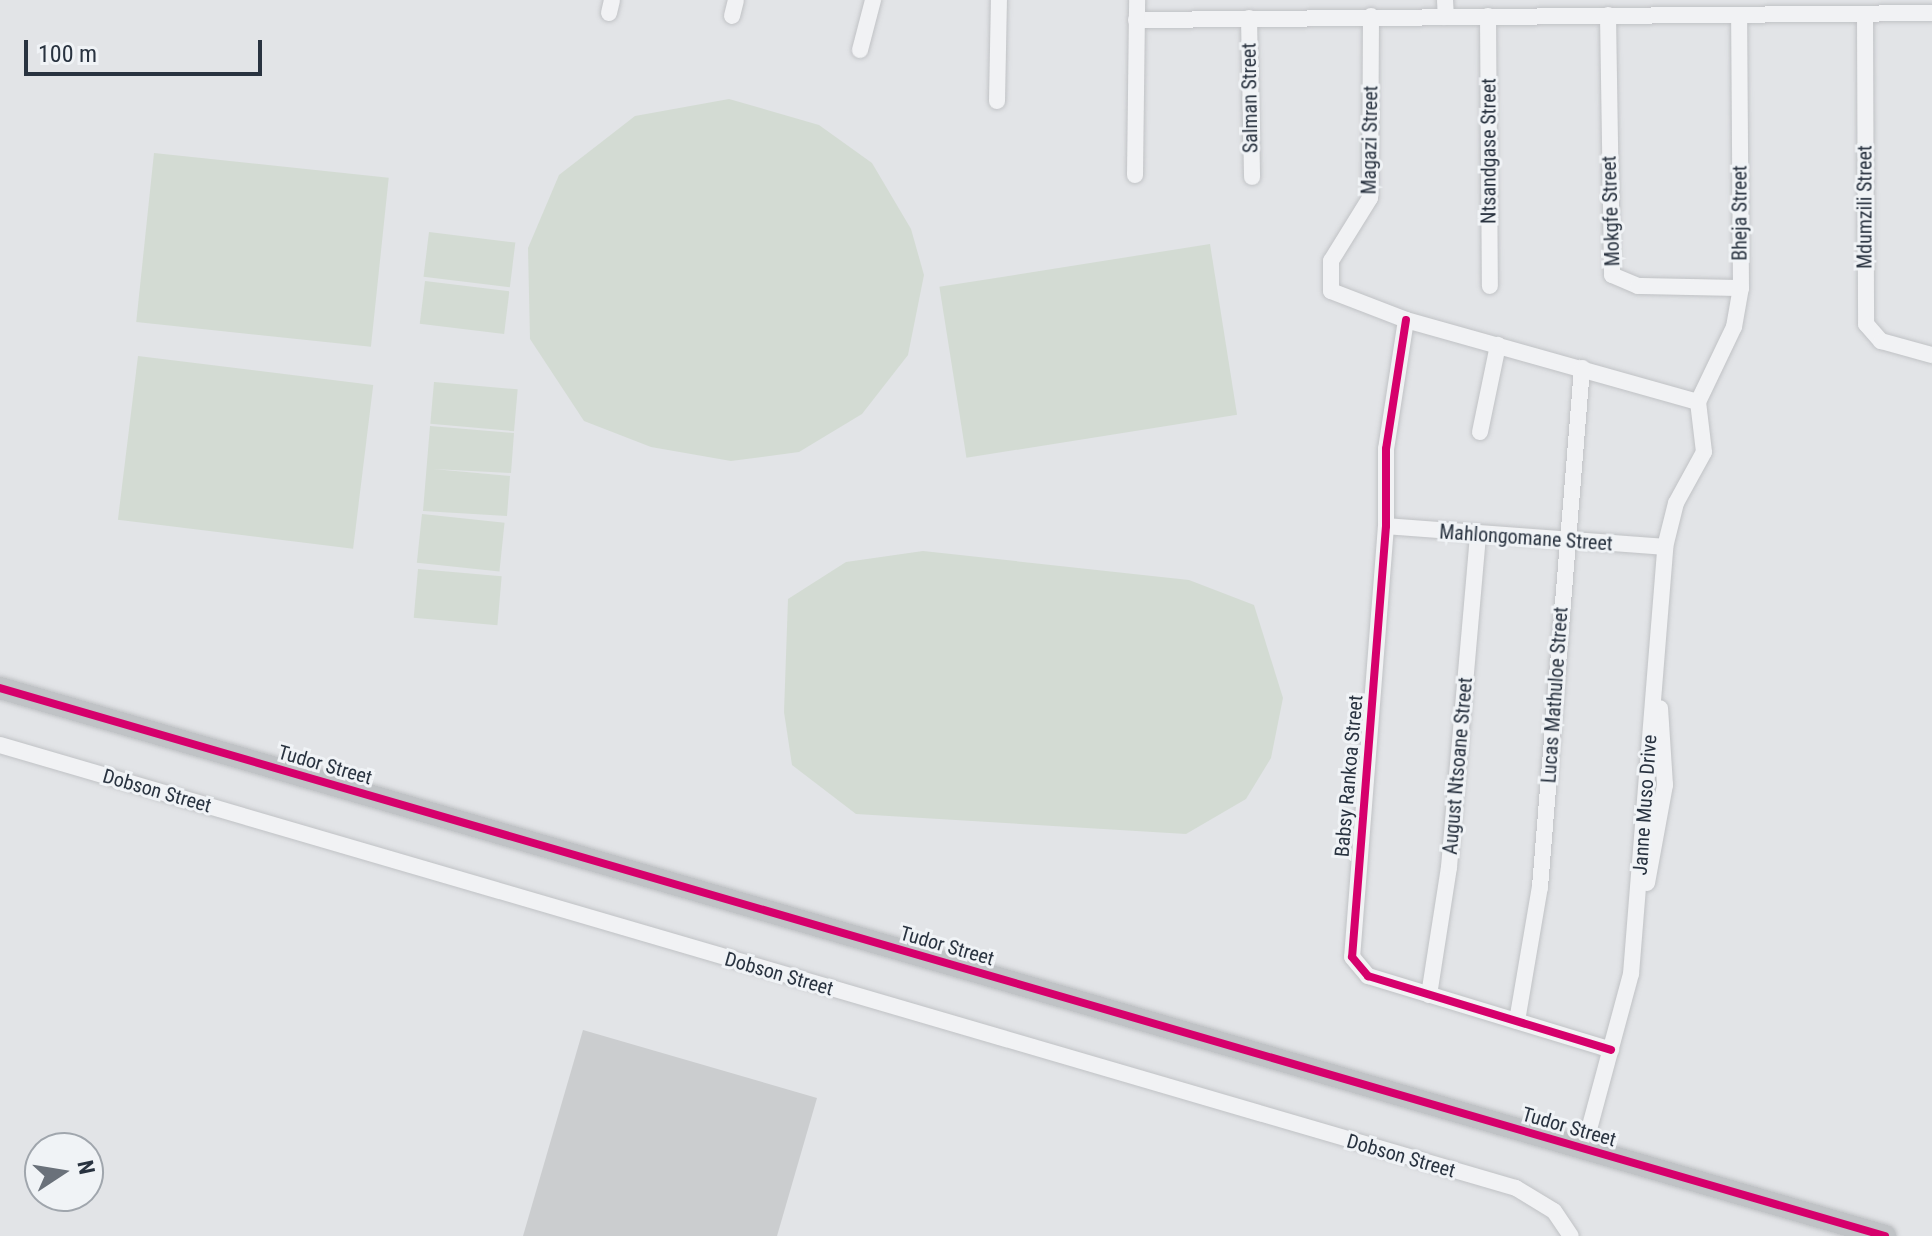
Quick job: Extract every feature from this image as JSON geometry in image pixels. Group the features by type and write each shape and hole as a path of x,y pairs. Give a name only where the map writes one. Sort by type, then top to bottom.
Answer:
{"street":[{"path":"860,50 873,0"},
{"path":"997,101 999,0"},
{"path":"1135,175 1137,0"},
{"path":"1136,20 1371,16 1446,8 1488,16 1570,8 1608,15 1691,7 1739,15 1807,7 1865,14 1929,8"},
{"name":"Mdumzili Street","path":"1865,14 1866,324 1881,341 1932,355"},
{"name":"Mokgfe Street","path":"1608,15 1612,275 1638,286 1741,288"},
{"name":"Bheja Street","path":"1698,402 1734,327 1741,288 1739,15"},
{"name":"Magazi Street","path":"1371,16 1370,198 1331,261 1328,283 1336,297 1406,320"},
{"name":"Ntsandgase Street","path":"1488,16 1490,286"},
{"name":"Salman Street","path":"1249,18 1252,177"},
{"path":"1406,320 1698,402"},
{"name":"Babsy Rankoa Street","path":"1406,320 1388,424 1386,526 1352,957 1368,976 1611,1050"},
{"path":"1480,432 1498,345"},
{"name":"Lucas Mathuloe Street","path":"1517,1021 1540,887 1582,368"},
{"name":"Janne Muso Drive","path":"1584,1148 1611,1050 1665,785 1655,675 1665,547 1676,503 1704,452 1698,402"},
{"name":"Mahlongomane Street","path":"1386,526 1478,537 1665,547"},
{"name":"August Ntsoane Street","path":"1429,995 1446,895 1478,537"},
{"name":"Tudor Street","path":"0,688 1885,1236"},
{"name":"Dobson Street","path":"0,745 1516,1188 1554,1211 1571,1236"}],"shaded area":[{"path":"729,99 819,125 872,163 911,229 924,275 908,355 862,414 799,452 731,461 651,447 584,421 530,339 528,248 559,175 635,116"},
{"path":"154,153 389,178 371,347 136,322"},
{"path":"429,232 515,243 510,287 424,277"},
{"path":"1210,244 1237,415 966,458 939,287"},
{"path":"425,281 509,291 504,334 420,324"},
{"path":"138,356 373,385 353,549 118,520"},
{"path":"434,382 518,389 514,431 430,424"},
{"path":"430,426 514,433 511,473 433,469 510,476 507,516 423,511"},
{"path":"422,514 505,523 499,571 417,563"},
{"path":"923,551 1189,580 1254,605 1283,698 1271,758 1246,799 1186,834 856,814 792,765 784,712 788,599 846,562"},
{"path":"418,569 502,576 497,625 414,618"}],"building":[{"path":"583,1030 817,1098 777,1236 523,1236"}],"cycle path":[{"path":"1406,320 1386,449 1386,526 1352,957 1368,976 1611,1050"},
{"path":"0,688 1885,1236"}]}
